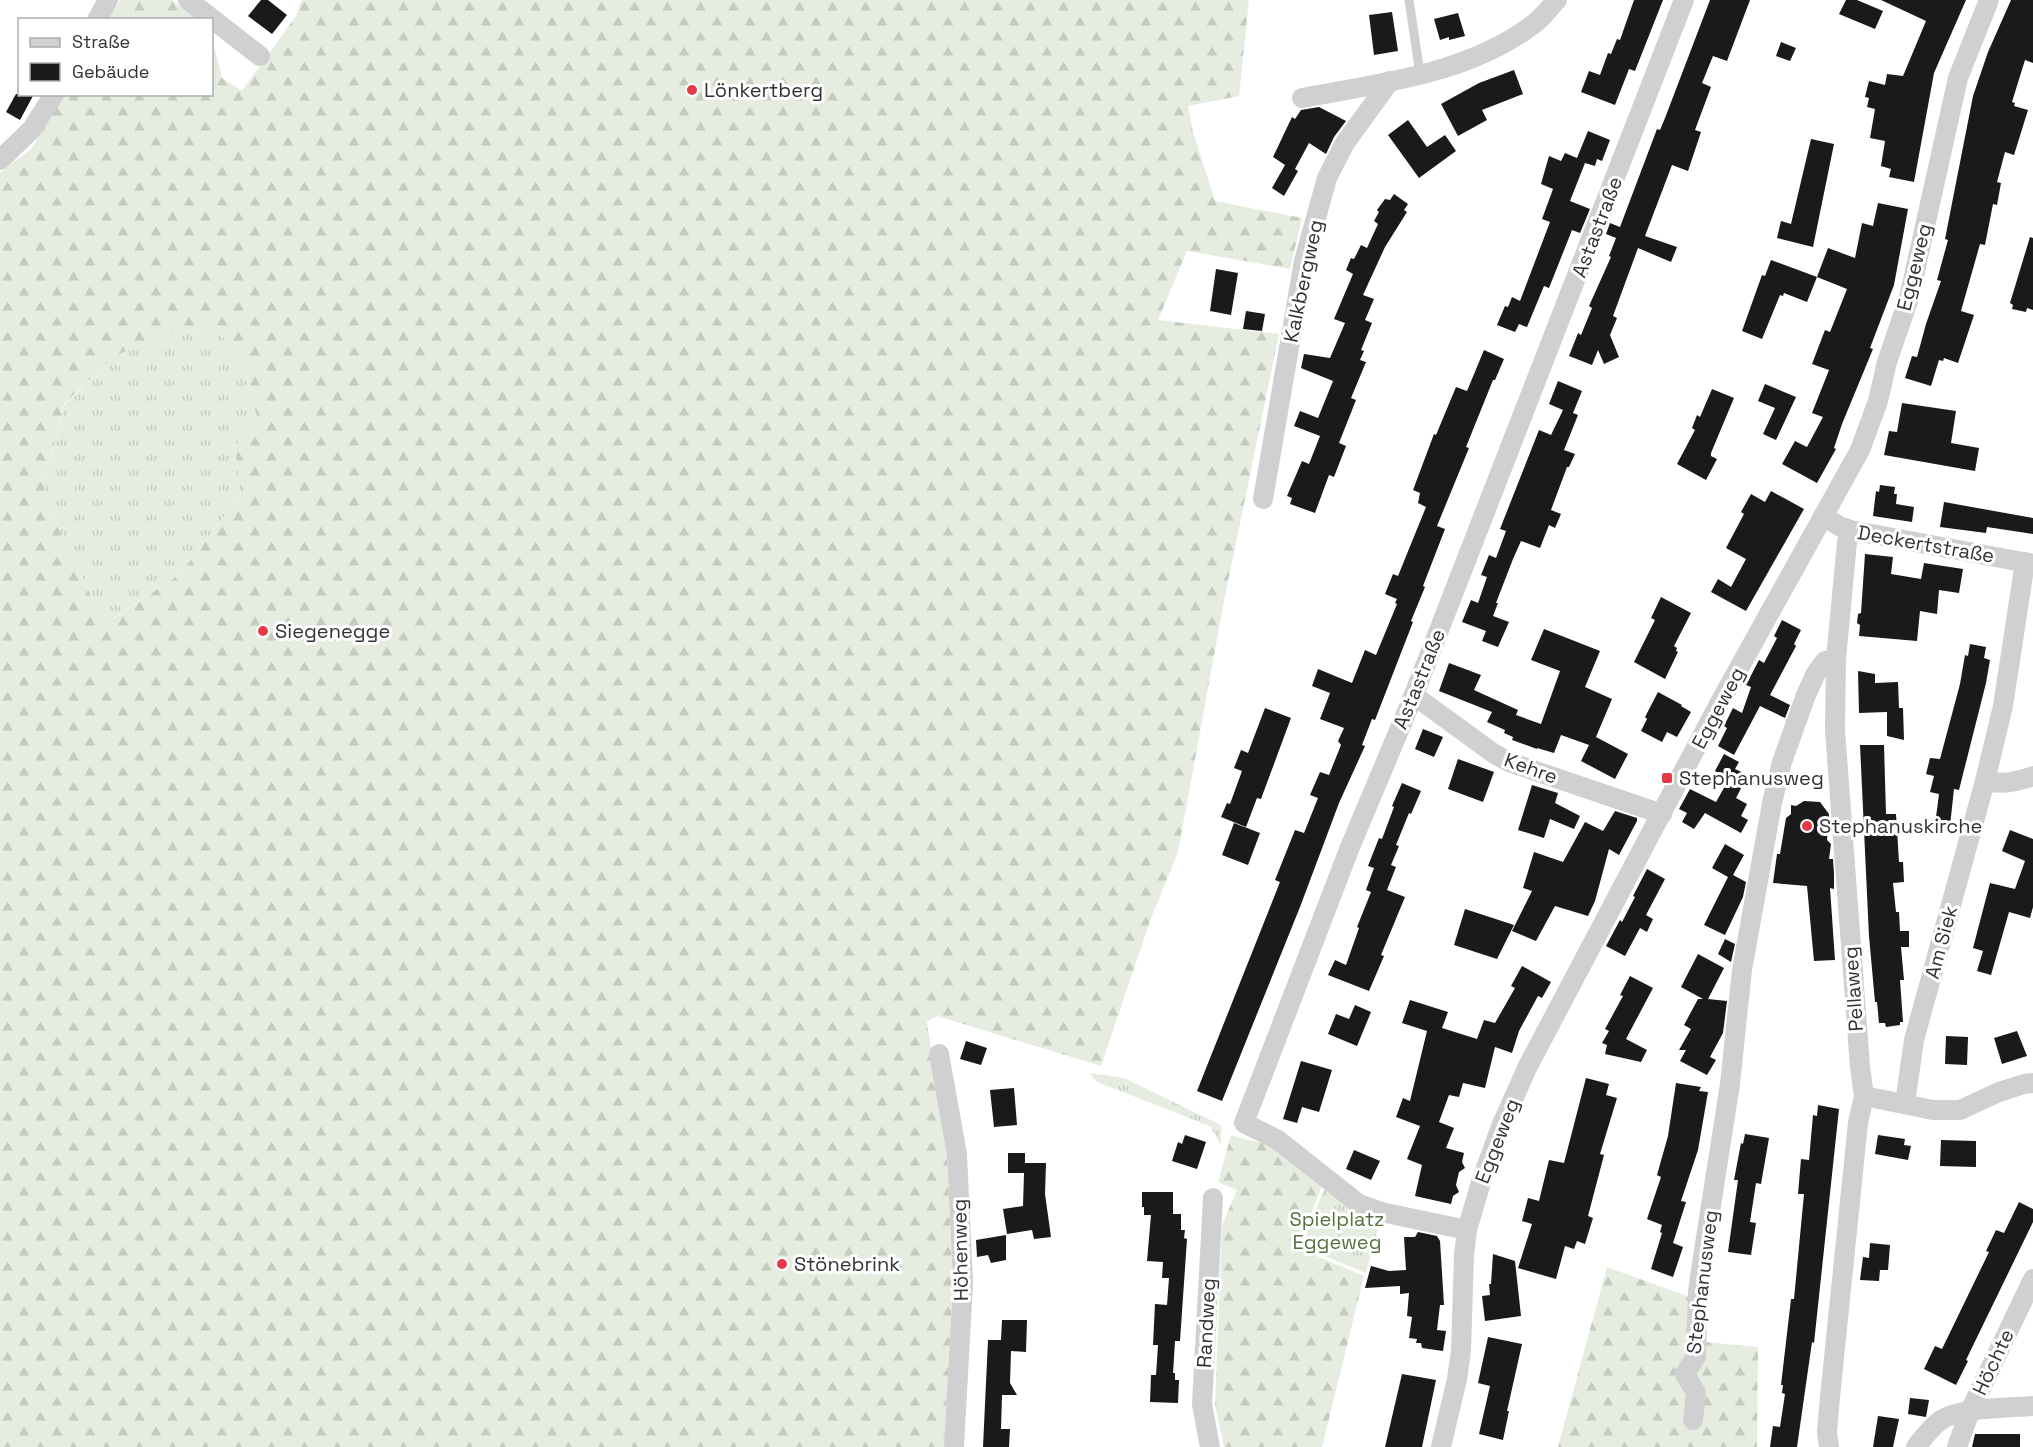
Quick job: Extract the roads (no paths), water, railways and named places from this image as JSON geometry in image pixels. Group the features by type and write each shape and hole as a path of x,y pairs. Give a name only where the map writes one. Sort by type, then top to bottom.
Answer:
{"street":[{"path":"98,18 108,0"},
{"path":"188,0 211,18"},
{"path":"1302,98 1390,81 1455,65 1493,49 1535,23 1557,0"},
{"name":"Astastraße","path":"1467,1230 1381,1212 1359,1204 1278,1140 1244,1123 1350,846 1413,697 1684,0"},
{"name":"Eggeweg","path":"1441,1447 1461,1351 1467,1230 1502,1124 1525,1071 1718,706 1860,450 1878,401 1887,362 1909,298 1956,86 1989,0"},
{"path":"213,19 261,56"},
{"name":"Kalkbergweg","path":"1263,499 1304,261 1327,178 1345,143 1390,81"},
{"path":"0,160 32,129 53,96"},
{"name":"Deckertstraße","path":"1823,516 1850,530 2029,563"},
{"name":"Pellaweg","path":"1829,1447 1827,1432 1830,1397 1858,1123 1864,1096 1846,887 1836,730 1836,659 1850,530"},
{"name":"Am Siek","path":"1905,1103 1914,1040 1985,781 2003,706 2029,563"},
{"name":"Stephanusweg","path":"1693,1419 1696,1393 1685,1374 1696,1356 1698,1292 1730,1084 1742,970 1772,803 1782,762 1809,688 1825,661 1836,659"},
{"name":"Kehre","path":"1413,697 1509,762 1662,814"},
{"path":"1985,781 1999,784 2033,777"},
{"name":"Höhenweg","path":"939,1054 957,1154 963,1284 954,1447"},
{"path":"1864,1096 1933,1110 1960,1110 1999,1092 2033,1083"},
{"name":"Randweg","path":"1210,1447 1202,1404 1213,1198"},
{"name":"Höchte","path":"1957,1447 1970,1411 2033,1279"},
{"path":"1916,1447 1928,1431 1943,1418 1970,1411 2033,1406"}],"lane":[{"path":"1409,0 1420,74"}],"place":[{"name":"Lönkertberg","path":"692,90"},
{"name":"Siegenegge","path":"263,631"},
{"name":"Stephanusweg","path":"1667,778"},
{"name":"Stephanuskirche","path":"1807,826"},
{"name":"Stönebrink","path":"782,1264"}],"park label":[{"name":"Spielplatz Eggeweg","path":"1337,1230"}]}
